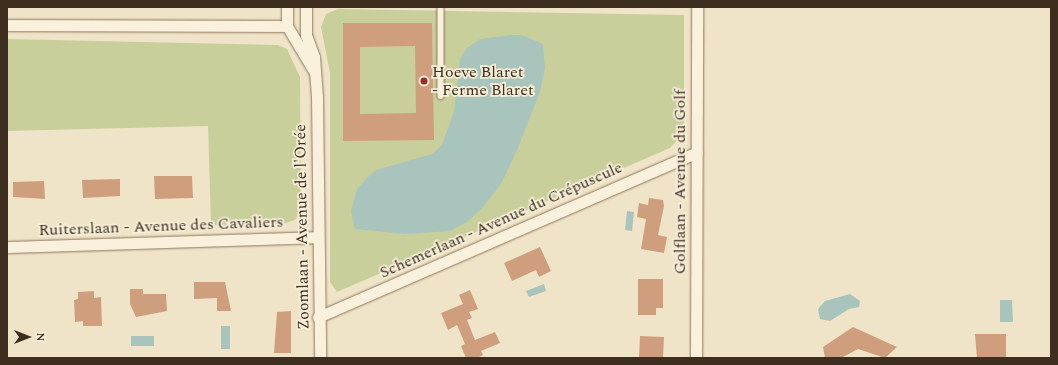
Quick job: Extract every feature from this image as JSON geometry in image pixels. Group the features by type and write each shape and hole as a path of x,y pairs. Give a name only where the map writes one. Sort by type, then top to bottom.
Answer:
{"street":[{"path":"7,25 287,26 287,7"},
{"name":"Zoomlaan - Avenue de l'Orée","path":"306,7 306,35 314,57 320,358"},
{"name":"Golflaan - Avenue du Golf","path":"696,358 697,7"},
{"name":"Zoomlaan - Avenue de l'Orée","path":"287,26 314,71"},
{"name":"Schemerlaan - Avenue du Crépuscule","path":"318,317 697,152"},
{"name":"Ruiterslaan - Avenue des Cavaliers","path":"7,247 317,237"}],"lane":[{"path":"441,7 441,96"}],"green space":[{"path":"338,9 684,15 684,126 680,137 670,148 337,292 330,282 330,73 321,27 326,14"},
{"path":"7,39 278,45 287,49 300,77 301,210 295,220 283,224 211,225 208,126 7,131"}],"water":[{"path":"522,35 543,44 545,68 540,92 517,150 501,184 483,207 467,222 450,231 405,234 355,229 351,211 357,189 367,178 376,170 432,154 442,145 454,112 460,59 467,48 480,39"},
{"path":"627,211 634,212 632,231 625,230"},
{"path":"544,284 546,291 529,297 526,291"},
{"path":"850,294 860,301 859,307 849,309 830,321 820,319 818,309 825,301"},
{"path":"1000,300 1012,300 1013,322 1000,322"},
{"path":"221,326 230,326 230,349 221,349"},
{"path":"131,336 154,336 154,346 131,346"}],"building":[{"name":"Hoeve Blaret - Ferme Blaret","path":"343,23 432,23 434,140 343,141","holes":["415,46 416,113 360,114 360,47"]},
{"path":"154,176 192,176 193,198 155,199"},
{"path":"120,179 120,196 83,198 82,180"},
{"path":"44,181 45,199 13,197 13,182"},
{"path":"649,198 663,200 664,206 658,235 667,237 664,253 641,249 646,219 637,217 639,203 648,205"},
{"path":"540,247 551,271 539,277 536,270 512,281 504,263"},
{"path":"638,279 663,279 663,308 656,308 656,315 638,315"},
{"path":"194,282 225,282 231,311 217,311 217,298 194,299"},
{"path":"130,289 143,289 143,294 166,294 167,311 136,317 130,304"},
{"path":"470,290 478,309 469,312 472,318 467,320 475,340 495,332 500,343 481,351 483,355 477,358 466,358 461,346 465,344 457,325 448,330 441,313 463,304 459,295"},
{"path":"94,291 94,298 101,297 102,326 83,326 83,321 75,322 74,300 78,299 78,292"},
{"path":"291,311 291,353 274,353 277,312"},
{"path":"853,327 897,347 885,358 858,349 841,358 825,358 823,347"},
{"path":"975,334 1006,334 1006,358 977,358"},
{"path":"640,336 664,337 663,358 639,358"}],"place":[{"name":"Hoeve Blaret - Ferme Blaret","path":"424,81"}]}
